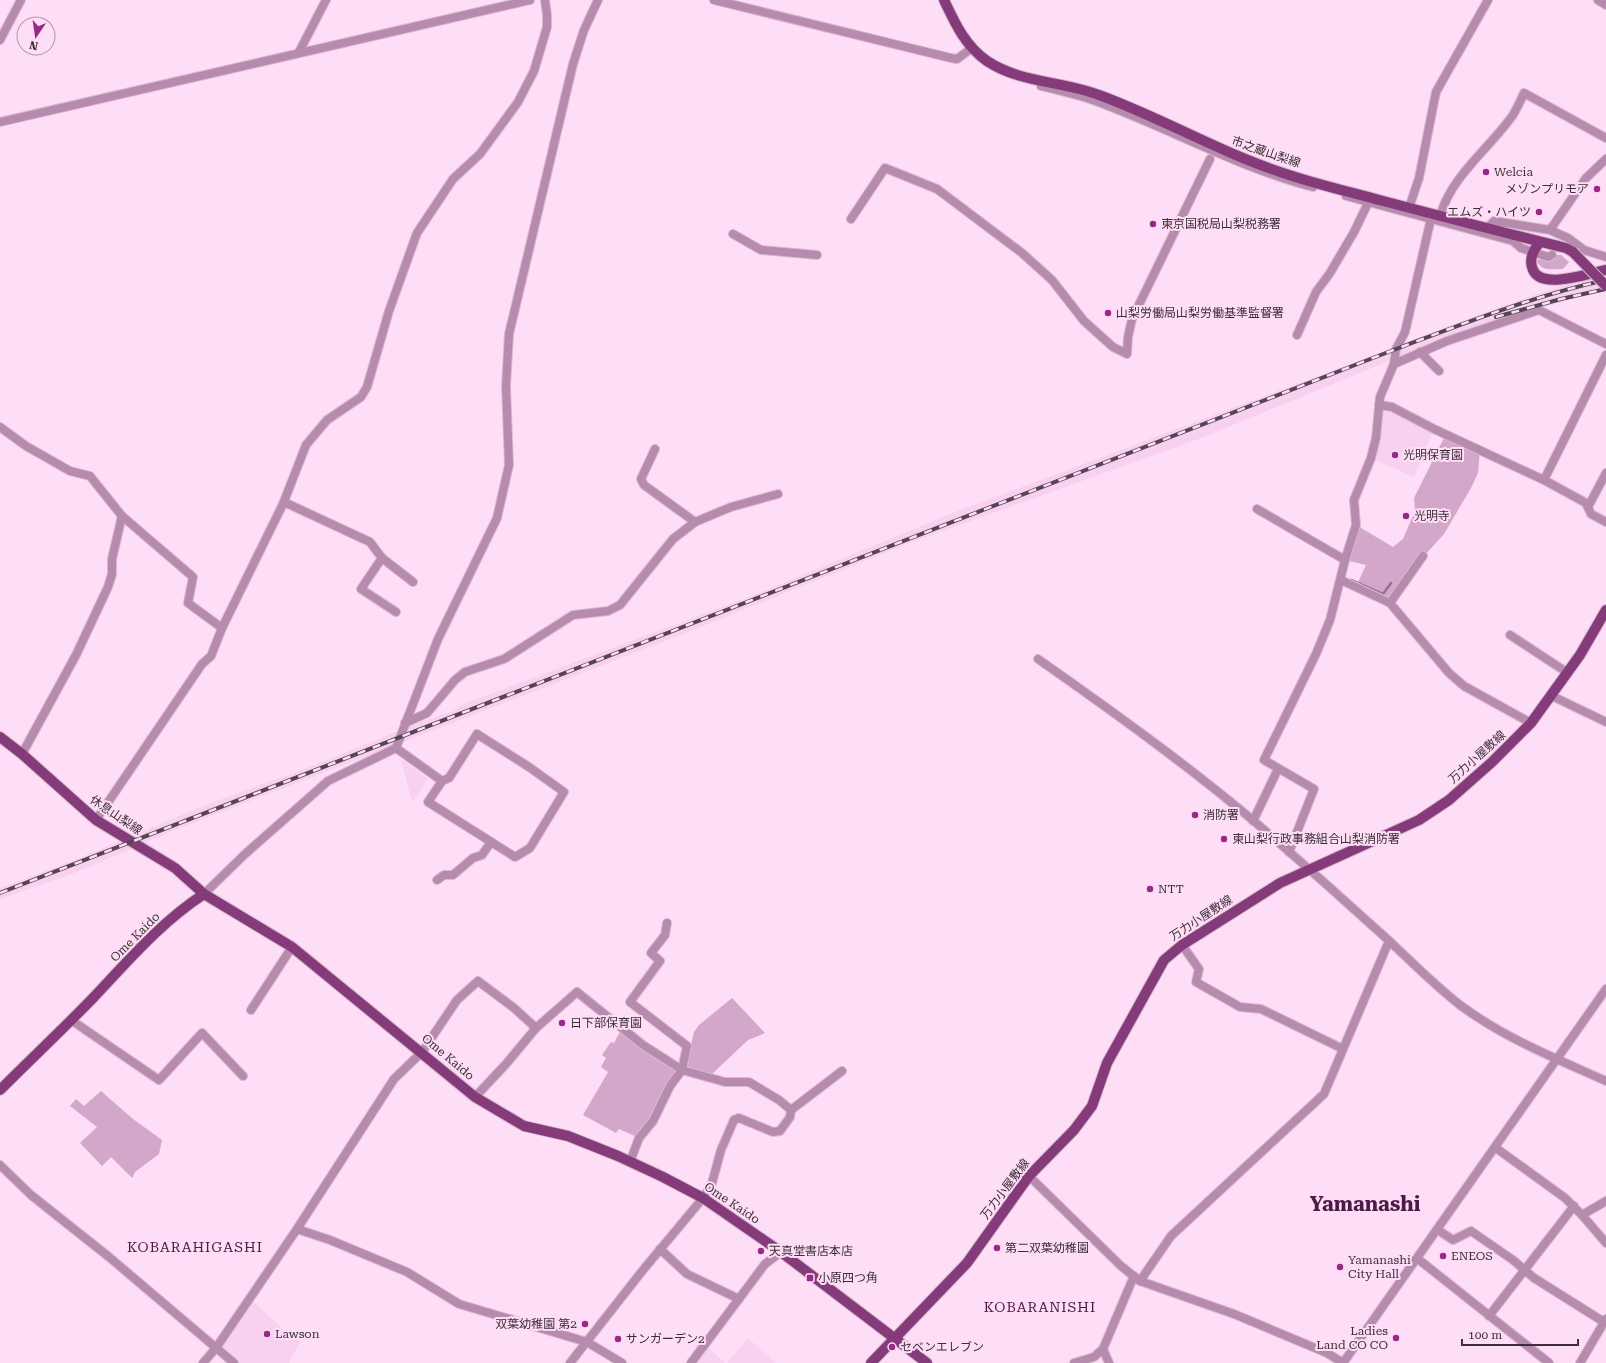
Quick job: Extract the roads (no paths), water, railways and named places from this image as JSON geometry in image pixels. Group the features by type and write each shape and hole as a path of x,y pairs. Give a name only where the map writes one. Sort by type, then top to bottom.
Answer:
{"main road":[{"name":"市之蔵山梨線","path":"944,0 958,31 972,48 986,60 1004,70 1097,94 1166,123 1222,150 1283,173 1369,200 1409,208 1434,217 1487,228 1566,248 1573,252 1606,286"},
{"path":"1540,242 1533,253 1531,262 1533,270 1543,280 1557,280 1606,270"},
{"name":"万力小屋敷線","path":"871,1363 967,1264 1028,1176 1074,1130 1092,1106 1107,1063 1158,968 1164,960 1182,945 1280,883 1419,820 1449,800 1492,762 1531,723 1568,673 1606,610"},
{"name":"休息山梨線","path":"0,737 22,754 96,820 175,868 204,894"},
{"name":"Ome Kaido","path":"0,1090 71,1020 158,930 204,894 292,948 422,1052 475,1097 524,1126 568,1136 630,1162 703,1198 781,1252 927,1363"}],"street":[{"path":"0,40 21,0"},
{"path":"299,52 326,0"},
{"path":"0,122 530,0"},
{"path":"96,820 202,664 211,656 222,628 284,502 306,445 327,420 361,397 367,387 391,304 417,233 453,179 480,154 518,102 534,71 547,27 545,0"},
{"path":"204,894 244,855 328,781 396,748 438,640 497,518 503,497 509,465 506,386 509,334 573,64 584,30 598,0"},
{"path":"714,0 951,58 957,59 972,48"},
{"path":"1409,208 1420,178 1436,92 1488,0"},
{"path":"1598,0 1606,5"},
{"path":"1040,86 1089,99 1108,106 1270,174 1434,217 1513,241 1520,248 1533,253 1548,257 1552,255"},
{"path":"1289,852 1314,789 1264,760 1316,654 1330,620 1345,560 1356,525 1354,500 1371,458 1376,438 1379,405 1394,364 1396,349 1405,332 1434,217 1453,186 1513,115 1524,93 1606,138"},
{"path":"851,219 885,168 937,189 1034,263 1052,280 1084,321 1113,347 1127,354 1128,337 1132,320 1210,159"},
{"path":"1550,230 1586,178 1606,159"},
{"path":"1297,335 1316,292 1330,273 1354,232 1369,200"},
{"path":"1487,228 1494,221 1550,230 1568,238 1584,250 1606,257"},
{"path":"733,234 761,250 817,254"},
{"path":"1394,364 1420,352 1539,310 1606,344"},
{"path":"1420,352 1439,371"},
{"path":"1544,480 1606,355"},
{"path":"1379,405 1392,406 1434,430 1544,480 1586,503 1591,514 1606,522"},
{"path":"0,427 26,446 70,471 90,476 122,516 193,577 188,603 222,628"},
{"path":"655,449 641,479 644,485 695,522"},
{"path":"1588,507 1606,473"},
{"path":"405,723 427,713 455,680 465,672 504,658 574,616 608,611 620,605 673,539 695,522 731,507 778,494"},
{"path":"284,502 370,542 382,558 413,582"},
{"path":"1257,509 1345,560"},
{"path":"22,754 76,655 108,587 112,574 112,559 122,516"},
{"path":"1390,604 1423,556"},
{"path":"382,558 361,589 396,612"},
{"path":"1341,580 1390,604 1448,673 1464,686 1531,723"},
{"path":"1510,635 1568,673"},
{"path":"1038,659 1131,725 1253,821 1309,869 1428,978 1462,1006 1494,1027 1606,1081"},
{"path":"1552,696 1606,722"},
{"path":"477,734 529,767 564,792 530,848 515,857 491,842 428,802 442,781 450,778 477,734"},
{"path":"396,748 442,781"},
{"path":"1253,821 1278,769"},
{"path":"437,880 444,875 453,875 473,858 482,855 491,842"},
{"path":"630,1162 639,1138 653,1121 670,1086 682,1070 687,1046 630,1002 660,961 651,953 665,935 666,923"},
{"path":"1074,1363 1094,1357 1103,1349 1137,1278 1171,1236 1324,1094 1389,941"},
{"path":"1182,945 1199,969 1196,982 1240,1007 1261,1009 1343,1049"},
{"path":"251,1010 292,948"},
{"path":"203,1363 216,1348 297,1230 394,1079 422,1052 457,1000 478,981 514,1008 536,1028"},
{"path":"1028,1176 1137,1278 1234,1314 1327,1353 1343,1363 1418,1259 1606,990"},
{"path":"475,1097 506,1064 536,1028 577,992 643,1044 682,1070 725,1082 749,1082 779,1100 791,1110"},
{"path":"71,1020 159,1080 202,1033 243,1076"},
{"path":"570,1363 660,1249 703,1198 712,1183 721,1150 734,1120 739,1118 773,1132 780,1131 790,1116 791,1110 842,1071"},
{"path":"1496,1148 1540,1178 1574,1206 1606,1243"},
{"path":"0,1165 31,1195 109,1257 234,1363"},
{"path":"1582,1215 1606,1201"},
{"path":"1489,1316 1574,1206"},
{"path":"297,1230 330,1240 407,1272 459,1304 587,1342 622,1363"},
{"path":"1438,1230 1453,1240 1471,1231 1565,1299 1605,1320 1580,1363"},
{"path":"660,1249 687,1274 739,1299"},
{"path":"691,1363 765,1264 781,1252"},
{"path":"1418,1259 1549,1363"},
{"path":"1103,1349 1109,1363"}],"waterway":[{"path":"1351,580 1383,594 1391,583"}],"railway":[{"path":"0,893 1396,349 1526,302 1579,286 1606,280"},
{"path":"1496,317 1561,299 1606,289"}],"place":[{"name":"Welcia","path":"1486,172"},
{"name":"メゾンプリモア","path":"1597,189"},
{"name":"エムズ・ハイツ","path":"1539,212"},
{"name":"東京国税局山梨税務署","path":"1153,224"},
{"name":"山梨労働局山梨労働基準監督署","path":"1108,313"},
{"name":"光明保育園","path":"1395,455"},
{"name":"光明寺","path":"1406,516"},
{"name":"消防署","path":"1195,815"},
{"name":"東山梨行政事務組合山梨消防署","path":"1224,839"},
{"name":"NTT","path":"1150,889"},
{"name":"日下部保育園","path":"562,1023"},
{"name":"第二双葉幼稚園","path":"997,1248"},
{"name":"天真堂書店本店","path":"761,1251"},
{"name":"ENEOS","path":"1443,1256"},
{"name":"Yamanashi City Hall","path":"1340,1267"},
{"name":"小原四つ角","path":"810,1278"},
{"name":"双葉幼稚園 第2","path":"585,1324"},
{"name":"Lawson","path":"267,1334"},
{"name":"Ladies Land CO CO","path":"1396,1338"},
{"name":"サンガーデン2","path":"618,1339"},
{"name":"セベンエレブン","path":"892,1347"}],"district":[{"name":"Yamanashi","path":"1365,1204"},
{"name":"KOBARAHIGASHI","path":"195,1247"},
{"name":"KOBARANISHI","path":"1040,1307"}]}
